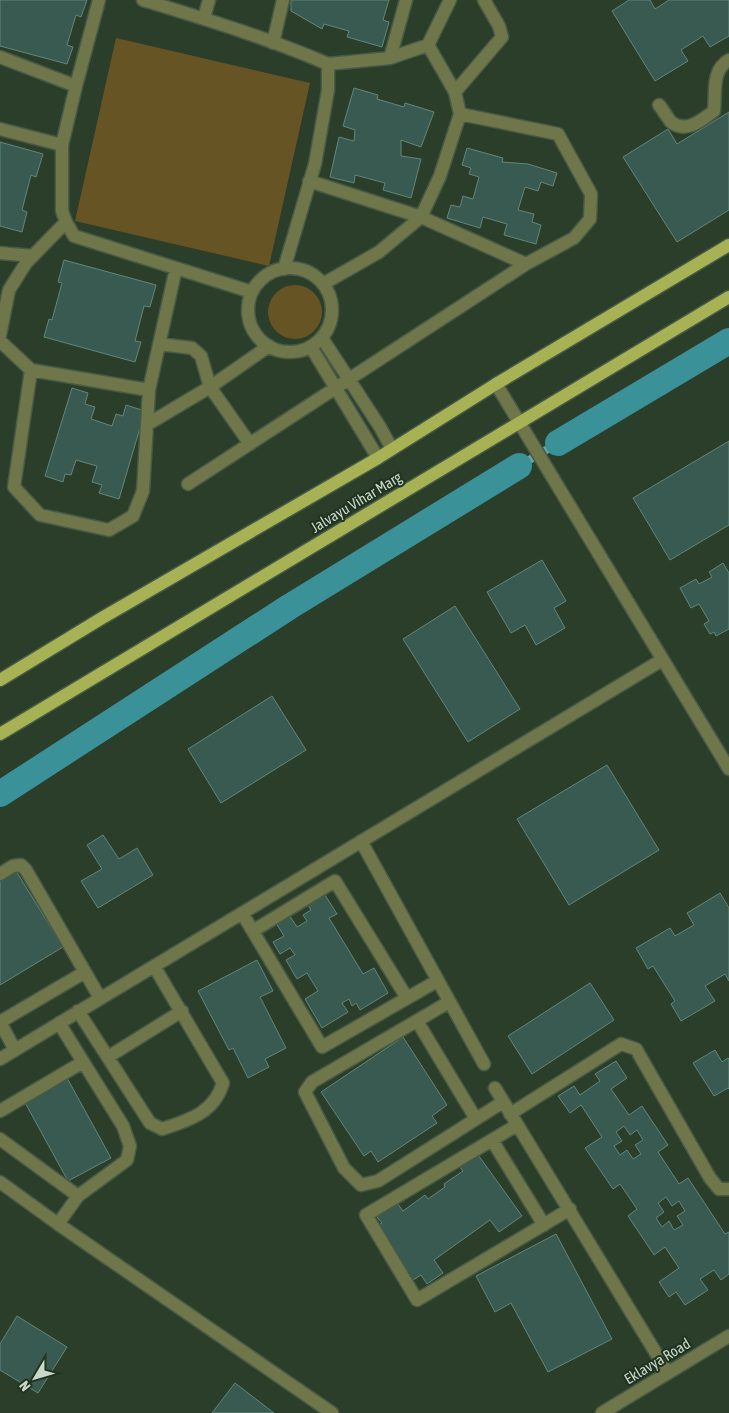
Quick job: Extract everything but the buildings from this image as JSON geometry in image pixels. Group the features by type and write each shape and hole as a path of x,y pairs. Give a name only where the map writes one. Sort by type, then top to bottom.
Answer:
{"main road":[{"name":"Jalvayu Vihar Marg","path":"0,680 102,618 378,458 496,384 729,244"},
{"name":"Jalvayu Vihar Marg","path":"0,734 729,298"}],"street":[{"path":"99,0 62,145 62,211 66,222 74,236 252,292"},
{"path":"143,0 204,18 304,53 328,64 390,58 428,45 450,0"},
{"path":"204,18 209,0"},
{"path":"273,43 283,0"},
{"path":"390,58 406,0"},
{"path":"455,92 502,37 499,26 484,0"},
{"path":"323,284 379,252 421,217 440,176 460,114 455,92 428,45"},
{"path":"0,57 76,86"},
{"path":"660,105 672,122 681,126 694,126 714,111 716,73 722,64 729,60"},
{"path":"284,269 314,164 328,90 328,64"},
{"path":"188,484 526,264 574,238 590,219 591,194 558,134 460,114"},
{"path":"0,129 62,145"},
{"path":"309,181 421,217 526,264"},
{"path":"0,335 8,290 26,263 66,222"},
{"path":"0,253 33,256"},
{"path":"31,370 14,487 40,514 109,530 133,516 143,491 149,390 176,268"},
{"path":"284,269 298,269 312,274 323,284 330,296 332,311 329,325 322,338 311,347 301,351 290,352 269,346 259,338 252,328 249,316 252,292 260,281 271,273 284,269"},
{"path":"322,338 350,379 392,449"},
{"path":"0,341 31,370 149,390"},
{"path":"159,344 192,348 201,356 210,387 250,444"},
{"path":"148,424 210,387 269,346"},
{"path":"311,347 378,458"},
{"path":"496,384 729,769"},
{"path":"0,1059 662,660"},
{"path":"361,841 484,1064"},
{"path":"0,874 13,866 21,864 26,870 100,998"},
{"path":"253,931 335,881 407,998"},
{"path":"242,913 322,1047 437,981"},
{"path":"78,1011 150,1123 162,1129 195,1118 219,1095 222,1083 182,1011 154,966"},
{"path":"16,1050 0,1022 85,972"},
{"path":"449,1002 312,1082 305,1092 344,1168 361,1185 378,1181 503,1102"},
{"path":"108,1057 182,1011"},
{"path":"417,1021 476,1119"},
{"path":"58,1224 78,1196 127,1160 130,1146 123,1126 59,1023"},
{"path":"570,1209 417,1300 366,1215 492,1140 514,1119 622,1044 636,1049 710,1178 719,1189 729,1189"},
{"path":"0,1111 83,1062"},
{"path":"495,1088 668,1373"},
{"path":"0,1139 78,1196"},
{"path":"492,1140 544,1225"},
{"path":"0,1182 332,1413"},
{"name":"Eklavya Road","path":"602,1413 729,1336"}],"shaded area":[{"path":"116,38 310,83 269,266 75,221"},
{"path":"295,285 305,287 314,293 320,302 322,312 320,322 314,331 305,337 295,339 285,337 276,331 270,322 268,312 270,302 276,293 285,287"}],"waterway":[{"path":"558,443 729,341"},
{"path":"519,466 558,443"},
{"path":"0,794 289,607 519,466"}]}
